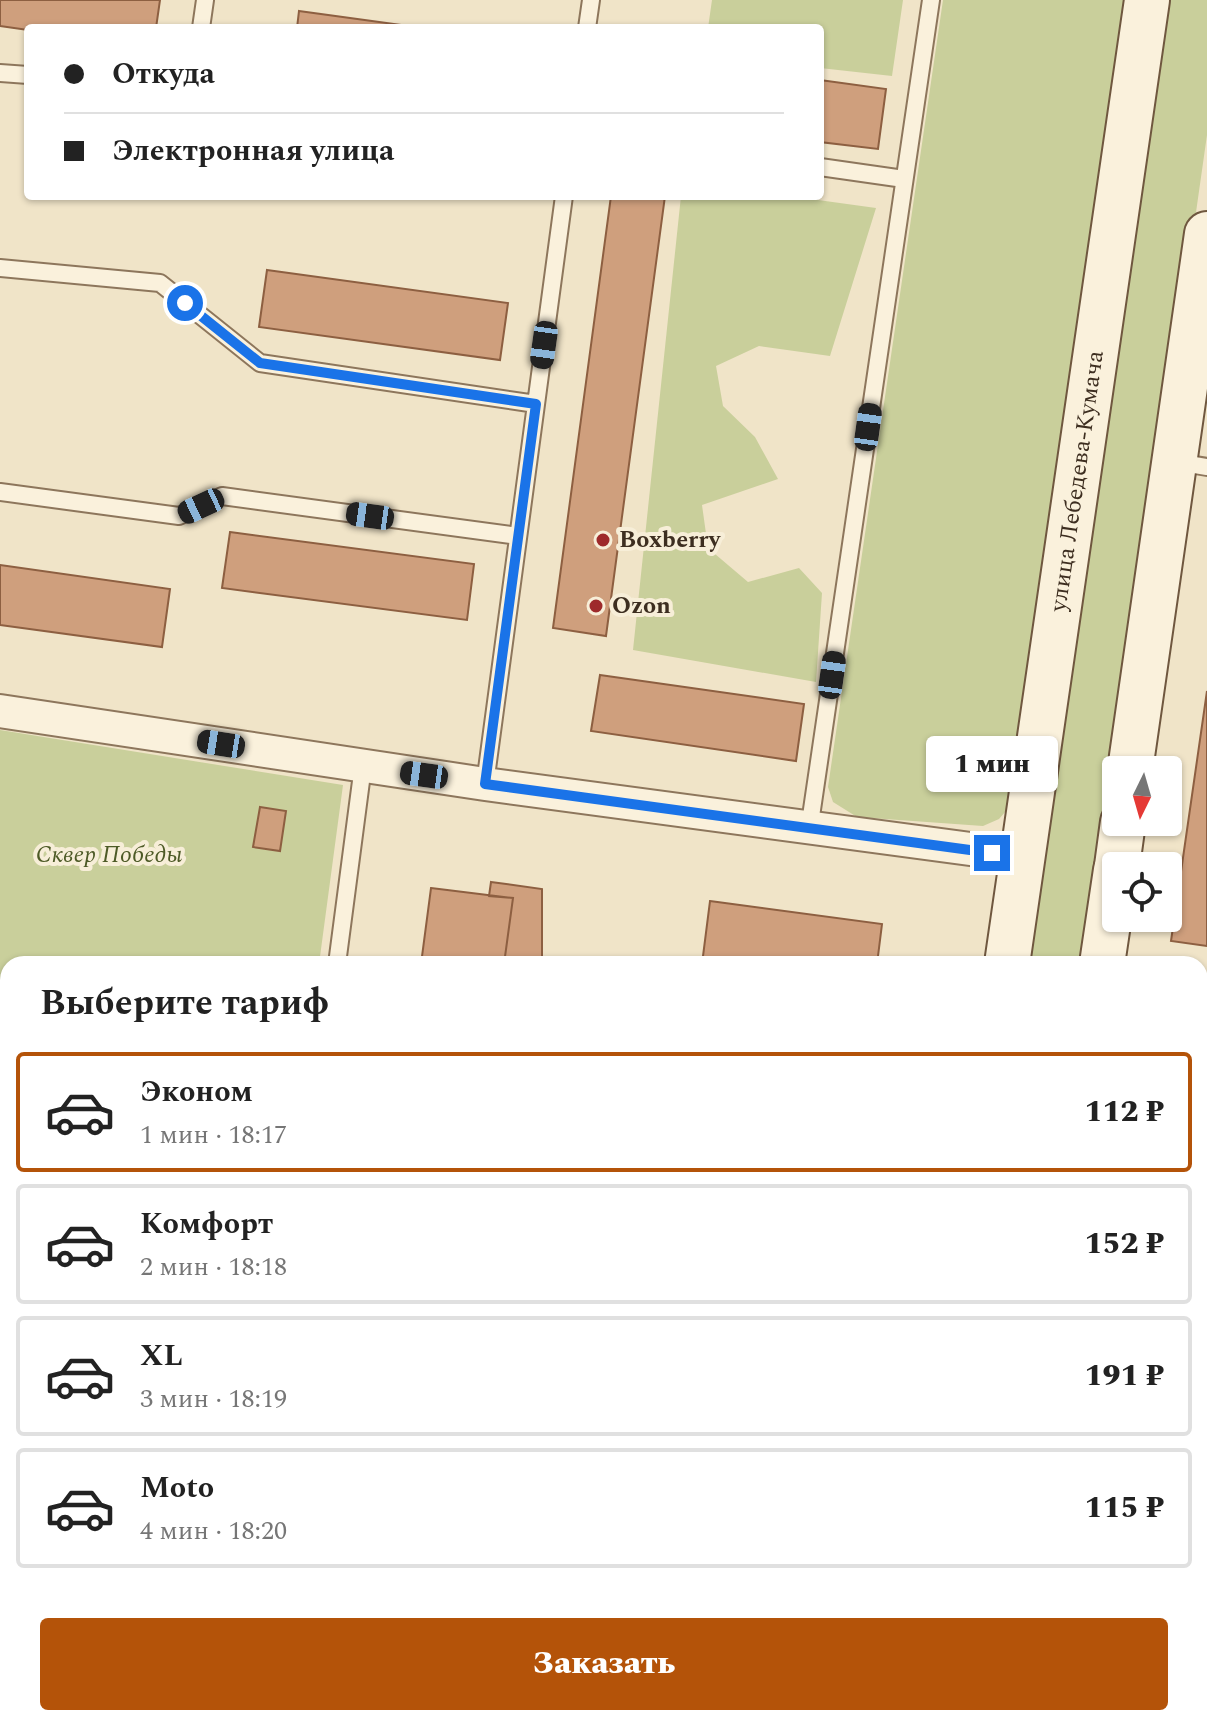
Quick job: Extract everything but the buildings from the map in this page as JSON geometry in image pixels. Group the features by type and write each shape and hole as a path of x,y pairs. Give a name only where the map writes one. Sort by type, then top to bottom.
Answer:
{"street":[{"name":"улица Лебедева-Кумача","path":"1008,956 1147,0"},
{"path":"1133,756 1191,465 1206,254"},
{"path":"0,711 809,830 1022,856"},
{"path":"1103,956 1107,932"}],"lane":[{"path":"202,24 205,0"},
{"path":"588,24 591,0"},
{"path":"809,830 931,0"},
{"path":"0,73 24,75"},
{"path":"824,168 904,179"},
{"path":"485,784 563,200"},
{"path":"0,268 160,283 260,363 536,404"},
{"path":"0,492 179,516 222,496 518,536"},
{"path":"338,956 363,766"}],"green space":[{"path":"712,0 903,0 892,76 824,68 824,24 709,24"},
{"path":"943,0 1131,0 1012,804 999,819 983,826 857,817 833,802 828,787"},
{"path":"1164,0 1207,0 1207,135 1119,756 1102,756 1102,836 1107,836 1105,852 1102,852 1090,956 1028,956"},
{"path":"681,200 818,200 876,208 830,356 759,346 716,366 723,406 755,437 778,479 702,505 708,548 748,582 799,568 822,593 816,682 633,650"},
{"name":"Сквер Победы","path":"0,730 343,785 320,956 0,956"}],"place":[{"name":"Boxberry","path":"603,540"},
{"name":"Ozon","path":"596,606"}],"route":[{"path":"185,303 260,363 536,404 485,784 992,853"}]}
